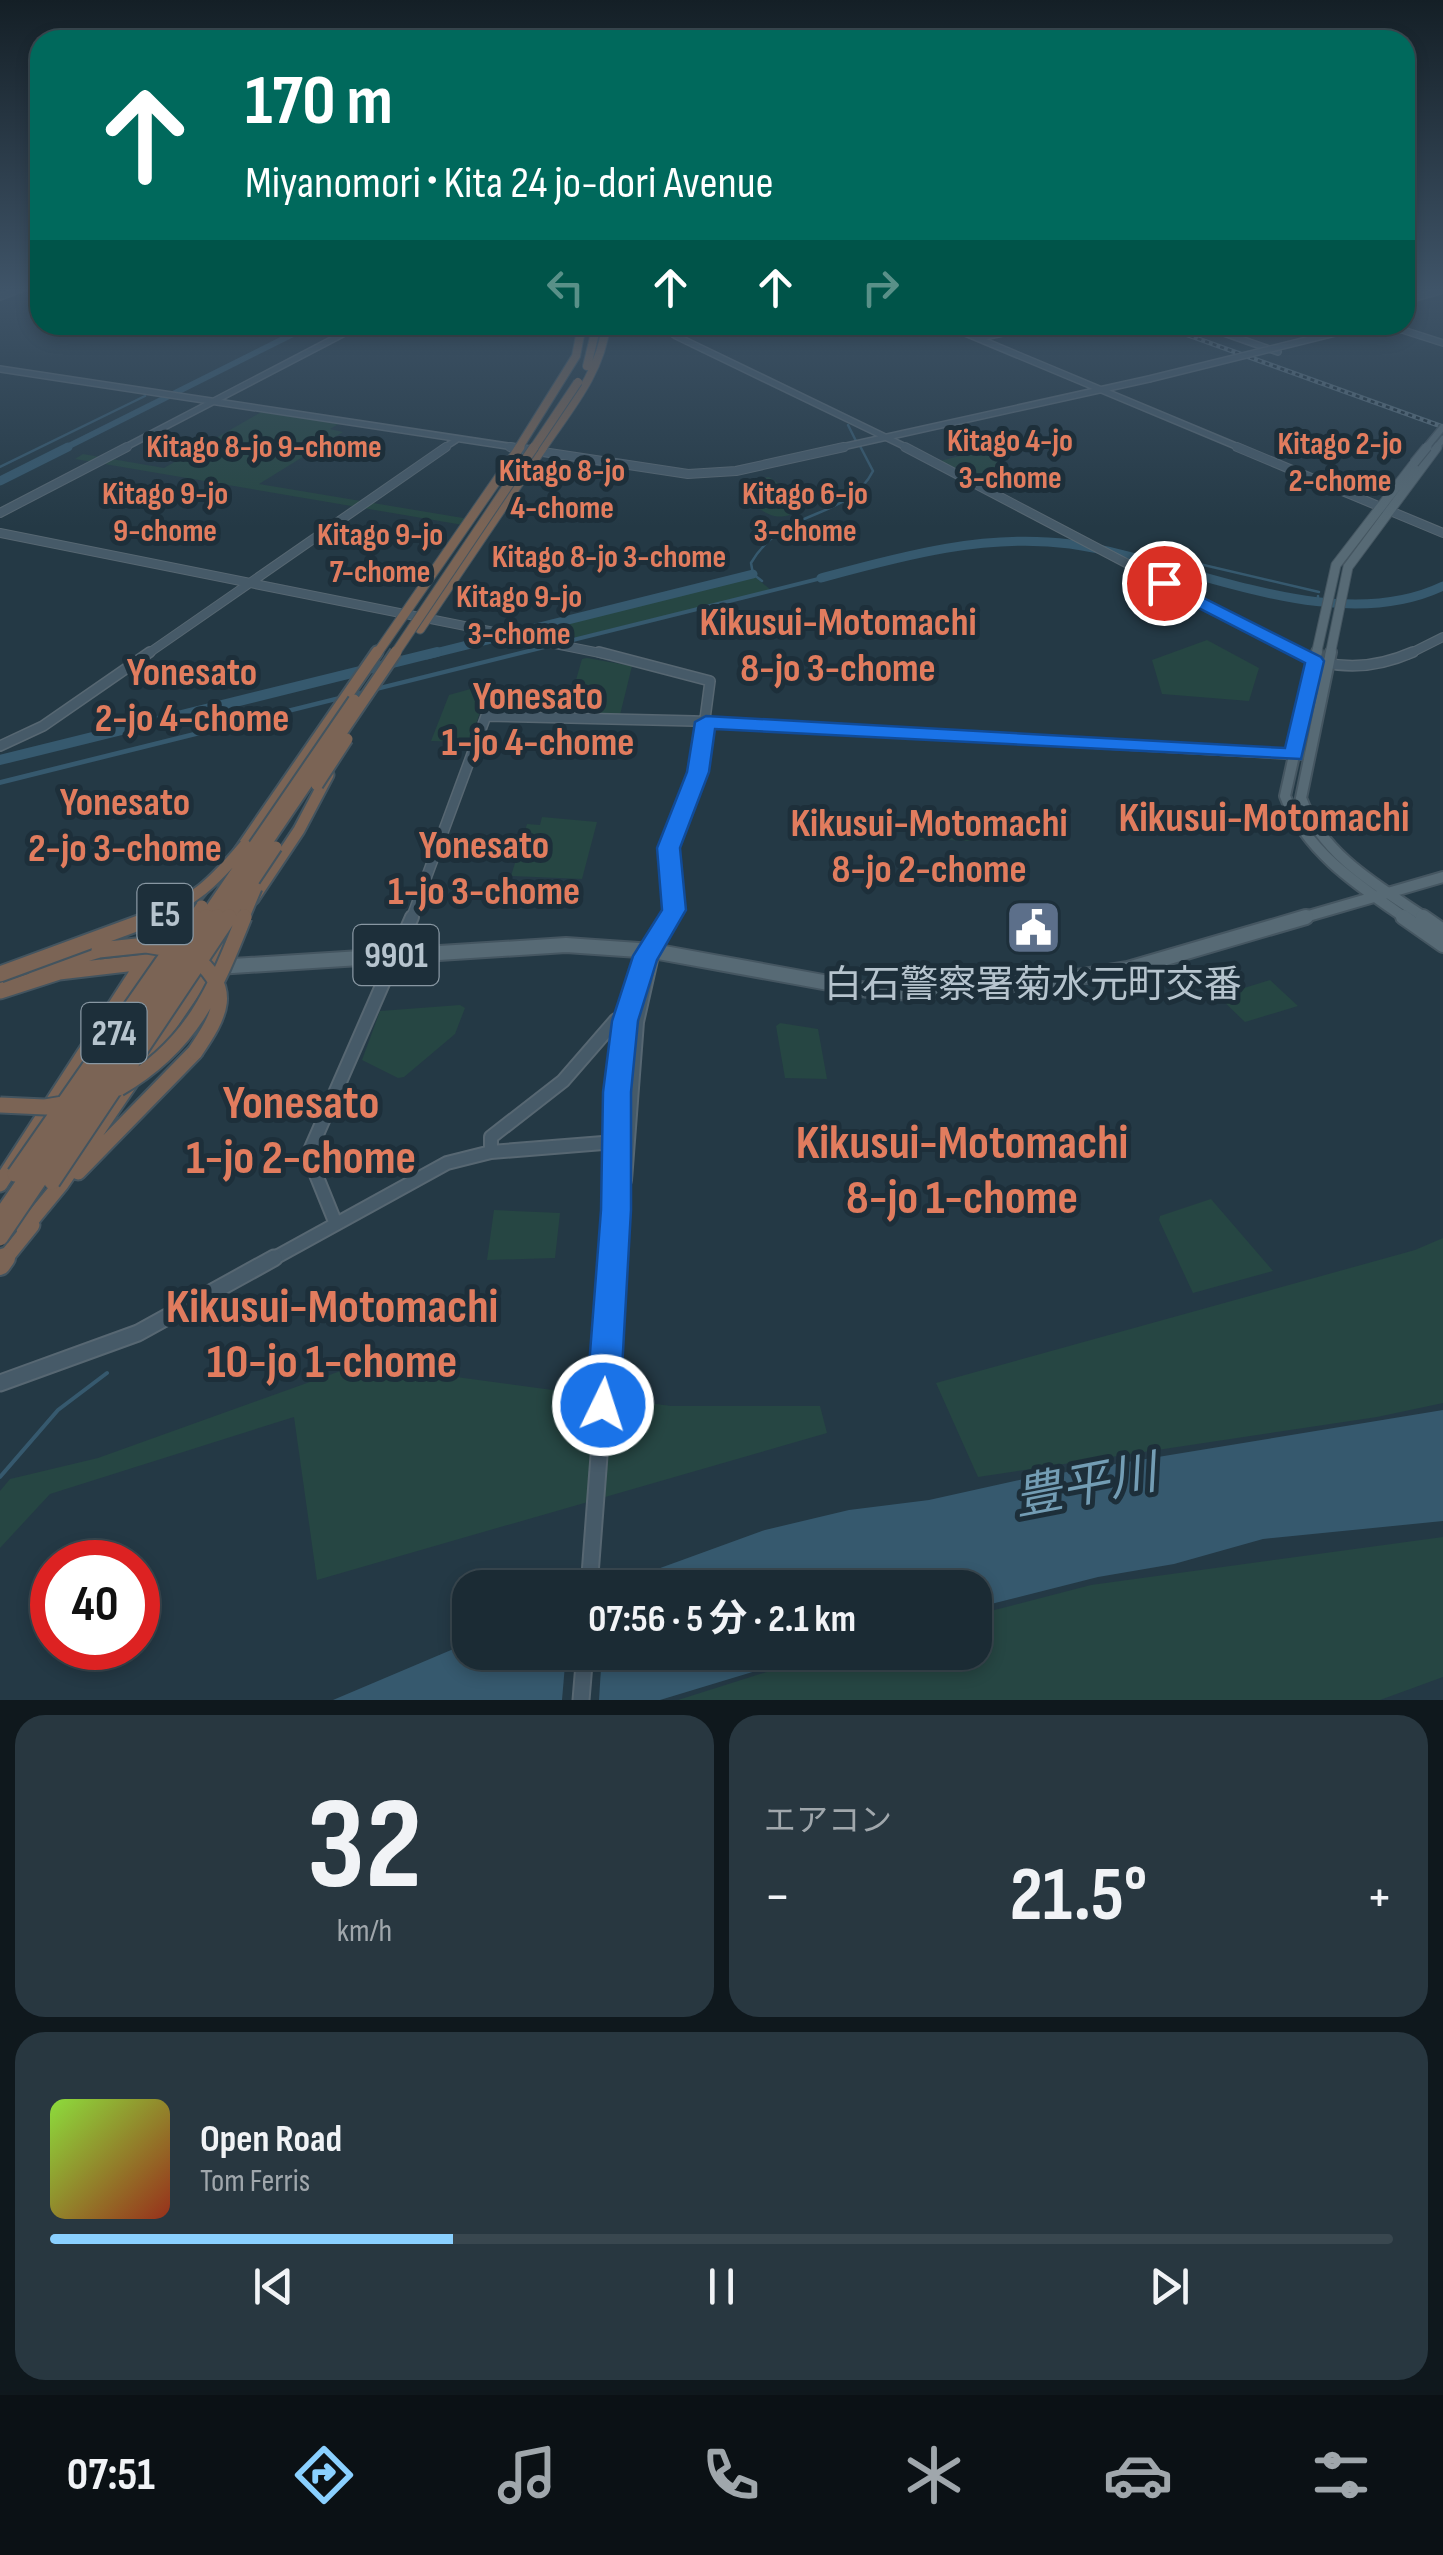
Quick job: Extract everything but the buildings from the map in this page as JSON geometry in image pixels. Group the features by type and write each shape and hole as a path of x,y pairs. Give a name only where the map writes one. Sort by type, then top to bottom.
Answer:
{"highway":[{"name":"274","path":"0,1194 9,1175 520,449 569,368"},
{"name":"E5","path":"0,974 176,909 206,890 296,792 577,368"},
{"name":"274","path":"0,1264 595,368"},
{"path":"9,1175 141,967 296,766"},
{"path":"24,1229 61,1184 211,964 299,830 332,766"},
{"name":"E5","path":"0,1105 45,1107 106,1094 144,1075 180,1044 212,998 296,792"},
{"path":"0,1238 296,792"},
{"path":"0,982 72,956 146,945 178,950 205,964 214,973 221,996 217,1016 194,1052 101,1146 0,1264"},
{"path":"0,1217 179,965"},
{"path":"0,994 62,978 141,967"}],"main road":[{"path":"1419,464 1443,427"},
{"path":"1443,439 1338,560 1284,796 1296,826 1324,855 1443,931"},
{"path":"1384,508 1348,567 1301,798 1307,819 1326,843 1443,945"},
{"name":"9901","path":"1382,893 1443,870"},
{"name":"9901","path":"141,967 566,945 654,948 867,990 913,993 1048,981 1128,969 1443,877"}],"street":[{"path":"0,513 277,368"},
{"path":"735,368 886,437 1314,661 1378,667 1443,637"},
{"path":"743,368 858,424"},
{"path":"1050,368 1443,533"},
{"path":"0,370 672,472 710,474 1192,368"},
{"path":"0,746 43,726 456,440"},
{"path":"0,534 406,612 424,622 536,638 708,678 712,684 698,772 668,848 674,910 654,948 631,1022 590,1570"},
{"path":"336,1224 308,1156 430,877 486,716 706,722 1308,755"},
{"path":"491,1152 490,1136 564,1081 616,1020 631,1022"},
{"path":"0,1384 138,1333 447,1163 491,1152 622,1142"},
{"path":"581,1700 583,1670"}],"green space":[{"path":"263,411 340,423 330,429 343,432 259,484 469,519 463,525 75,459 83,454 164,468"},
{"path":"983,450 1031,482 999,490 940,461"},
{"path":"769,477 811,506 776,516 743,498 757,495 751,490 759,489 747,481"},
{"path":"755,577 771,590 561,641 524,634"},
{"path":"1207,640 1259,668 1249,701 1162,694 1152,660"},
{"path":"582,659 632,666 620,715 567,711"},
{"path":"481,686 488,688 470,742 431,741 449,695"},
{"path":"917,815 971,817 974,841 919,839"},
{"path":"542,817 597,822 582,879 511,876 527,824 540,825"},
{"path":"1270,980 1298,1006 1245,1022 1218,996"},
{"path":"460,1005 465,1008 455,1034 404,1077 398,1078 362,1060 380,1011"},
{"path":"780,1023 818,1029 827,1079 785,1078 776,1026"},
{"path":"1211,1199 1273,1271 1193,1293 1159,1220 1160,1216"},
{"path":"494,1210 560,1213 555,1258 487,1260"},
{"path":"1443,1238 1443,1403 1377,1417 978,1477 936,1383 1415,1250"},
{"path":"360,1364 671,1406 820,1406 827,1433 317,1580 294,1417 50,1494 0,1548 0,1491 10,1479 98,1458"},
{"path":"1443,1537 1443,1677 1380,1700 678,1700 773,1670 992,1670 992,1611 1091,1585"}],"water":[{"path":"830,574 834,577 0,785 0,780"},
{"name":"豊平川","path":"1443,1410 1443,1521 1263,1539 1174,1564 1098,1577 992,1604 992,1570 655,1570 765,1530 849,1510 929,1500 1024,1479"},
{"path":"452,1650 452,1670 759,1670 660,1700 333,1700"}],"pier":[{"path":"565,1670 601,1670 599,1700 562,1700"}],"waterway":[{"path":"63,449 224,368"},
{"path":"0,467 145,396"},
{"path":"848,425 856,441"},
{"path":"762,581 753,574 751,563 765,544 781,531 848,499 862,487 873,471 860,446"},
{"path":"0,481 68,447"},
{"path":"821,578 944,549 1038,541 1114,553 1306,600 1354,604 1400,600 1443,586"},
{"path":"1161,555 1319,592"},
{"path":"427,655 753,574"},
{"path":"0,760 437,652"},
{"path":"0,1477 58,1410 107,1373"}],"railway":[{"path":"1280,368 1443,427"}],"place":[{"name":"白石警察署菊水元町交番","path":"1033,927"}],"district":[{"name":"Kitago 8-jo 9-chome","path":"264,446"},
{"name":"Kitago 4-jo 3-chome","path":"1010,458"},
{"name":"Kitago 2-jo 2-chome","path":"1340,462"},
{"name":"Kitago 8-jo 4-chome","path":"562,488"},
{"name":"Kitago 9-jo 9-chome","path":"165,512"},
{"name":"Kitago 6-jo 3-chome","path":"805,512"},
{"name":"Kitago 9-jo 7-chome","path":"380,552"},
{"name":"Kitago 8-jo 3-chome","path":"609,556"},
{"name":"Kitago 9-jo 3-chome","path":"519,614"},
{"name":"Kikusui-Motomachi 8-jo 3-chome","path":"838,644"},
{"name":"Yonesato 2-jo 4-chome","path":"192,694"},
{"name":"Yonesato 1-jo 4-chome","path":"538,718"},
{"name":"Kikusui-Motomachi","path":"1264,816"},
{"name":"Yonesato 2-jo 3-chome","path":"125,824"},
{"name":"Kikusui-Motomachi 8-jo 2-chome","path":"929,845"},
{"name":"Yonesato 1-jo 3-chome","path":"484,867"},
{"name":"Yonesato 1-jo 2-chome","path":"301,1128"},
{"name":"Kikusui-Motomachi 8-jo 1-chome","path":"962,1168"},
{"name":"Kikusui-Motomachi 10-jo 1-chome","path":"332,1332"}],"route":[{"path":"603,1405 616,1210 617,1092 625,1021 646,956 674,910 668,848 698,772 706,722 1294,754 1314,661 1164,583"}]}
